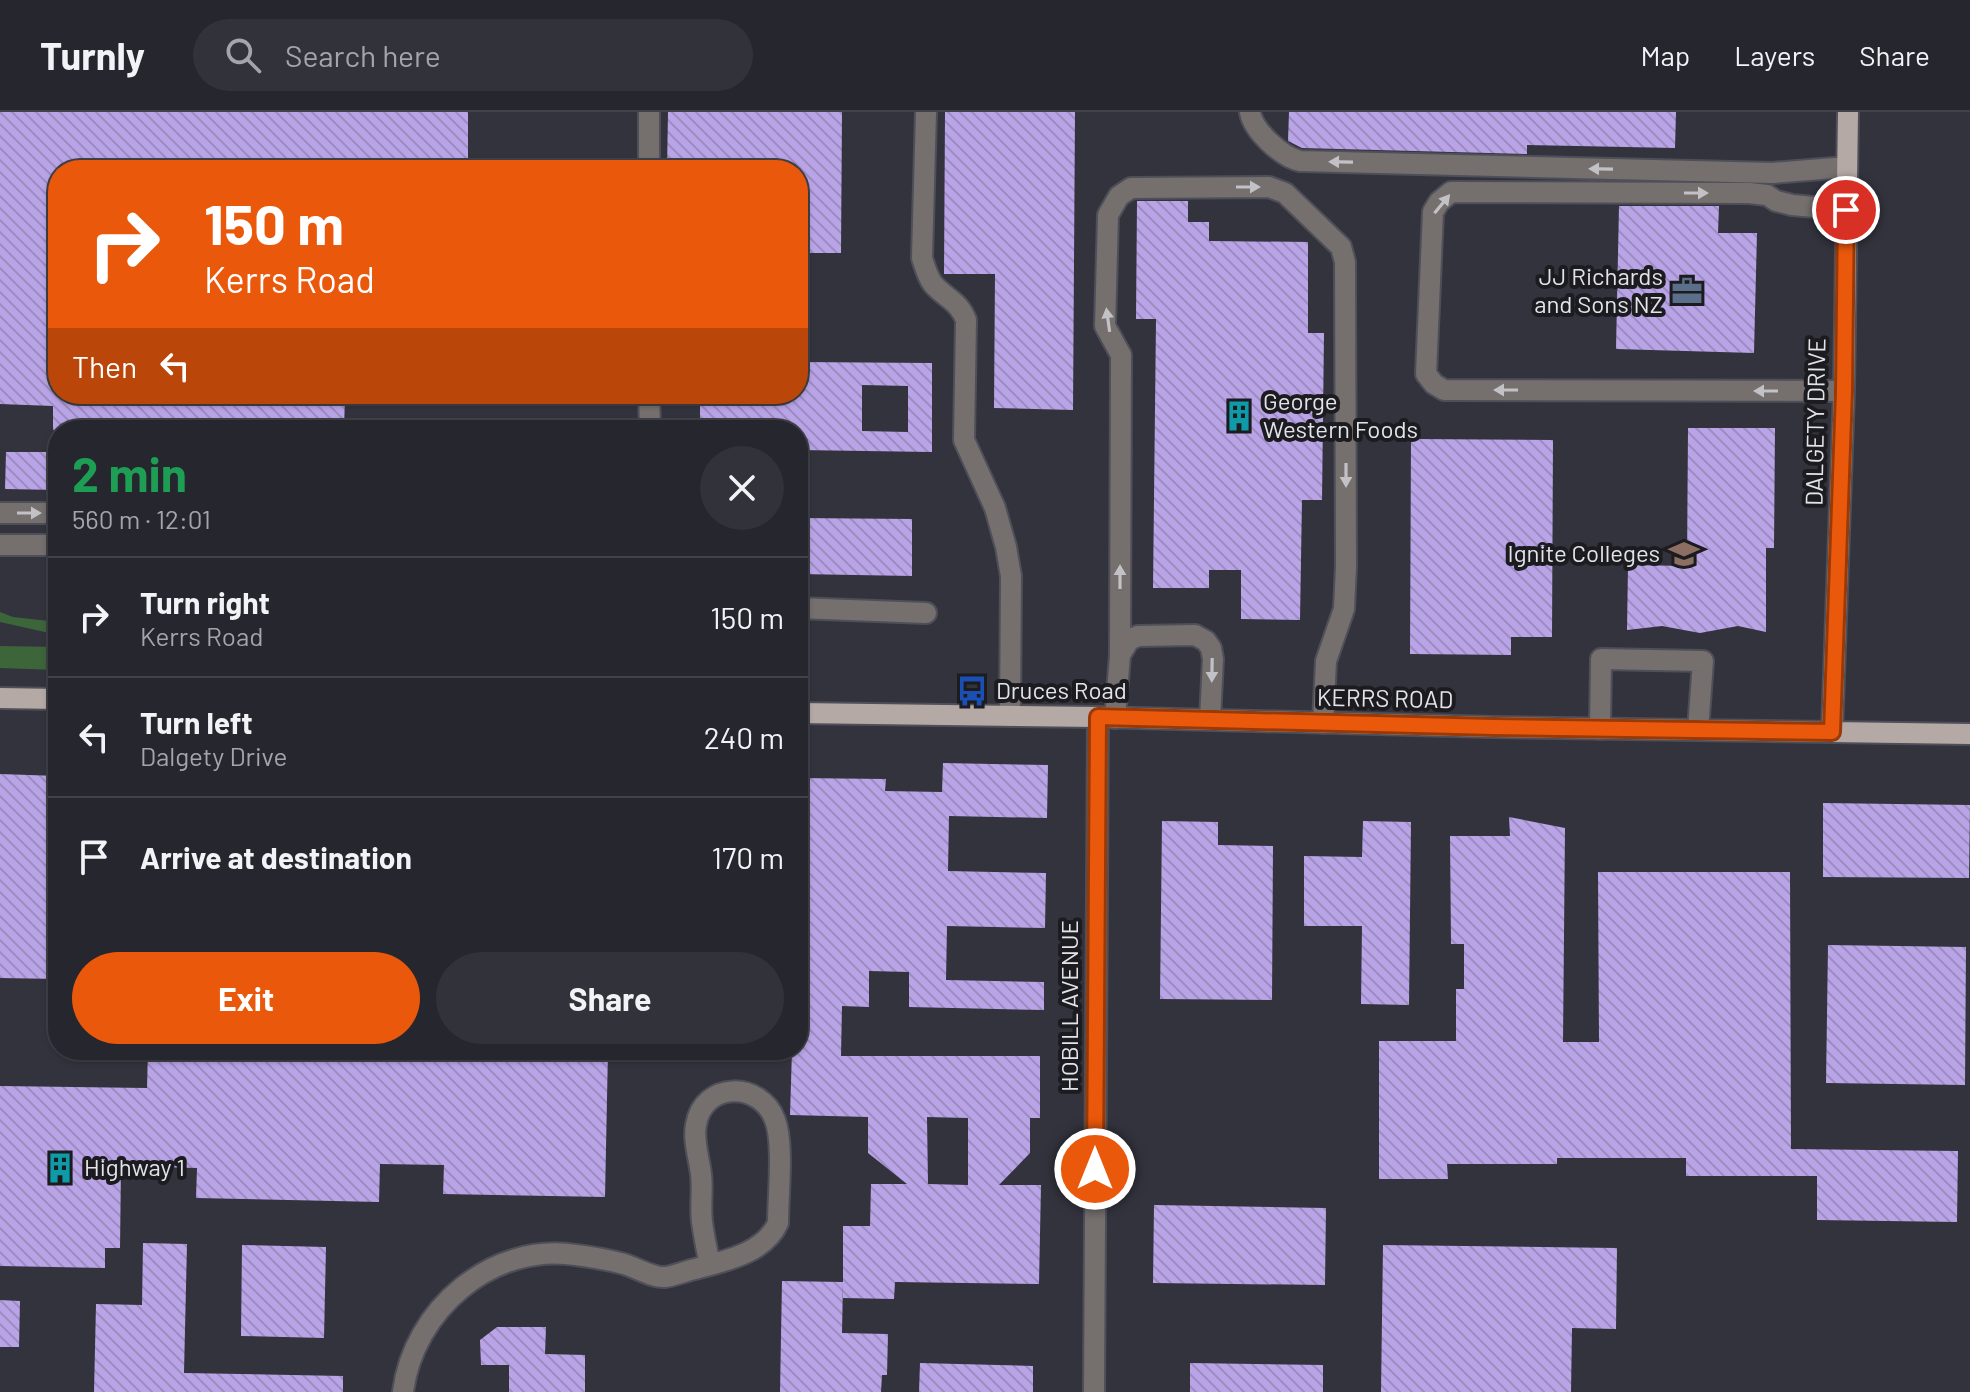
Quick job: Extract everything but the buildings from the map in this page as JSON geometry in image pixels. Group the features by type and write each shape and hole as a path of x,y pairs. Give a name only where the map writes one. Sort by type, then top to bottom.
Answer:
{"main road":[{"name":"DALGETY DRIVE","path":"1832,732 1844,391 1848,112"},
{"path":"0,698 48,699"},
{"name":"KERRS ROAD","path":"808,713 1970,734"}],"street":[{"path":"649,112 649,160"},
{"path":"926,112 922,258 933,284 962,309 966,320 964,440 995,508 1011,576 1010,716"},
{"path":"1250,112 1254,125 1278,150 1300,161 1772,173 1847,167"},
{"name":"HOBILL AVENUE","path":"1094,1392 1107,717 1120,655 1121,355 1105,326 1108,215 1119,196 1131,188 1269,187 1285,193 1341,247 1345,262 1344,609 1326,661 1323,723"},
{"path":"1844,391 1444,390 1426,374 1433,212 1451,192 1749,193 1767,195 1792,205 1846,210"},
{"path":"0,513 48,513"},
{"path":"0,545 48,545"},
{"path":"808,608 926,613"},
{"path":"1120,655 1129,640 1138,636 1195,635 1206,641 1213,659 1210,720"},
{"path":"1600,729 1601,659 1703,661 1698,730"},
{"path":"403,1392 413,1350 425,1326 469,1281 495,1266 520,1257 572,1254 663,1277 710,1265 741,1256 760,1244 778,1223 780,1139 775,1118 767,1106 753,1095 734,1090 717,1094 703,1105 695,1126 702,1176 702,1220 710,1265"}],"green space":[{"path":"0,612 13,617 48,621 48,633 0,622"},
{"path":"0,646 48,647 48,670 0,668"}],"place":[{"name":"JJ Richards and Sons NZ","path":"1687,291"},
{"name":"George Western Foods","path":"1239,416"},
{"name":"Ignite Colleges","path":"1684,554"},
{"name":"Druces Road","path":"972,691"},
{"name":"Highway 1","path":"60,1168"}],"route":[{"path":"1095,1169 1098,717 1832,732 1844,391 1846,210"}]}
